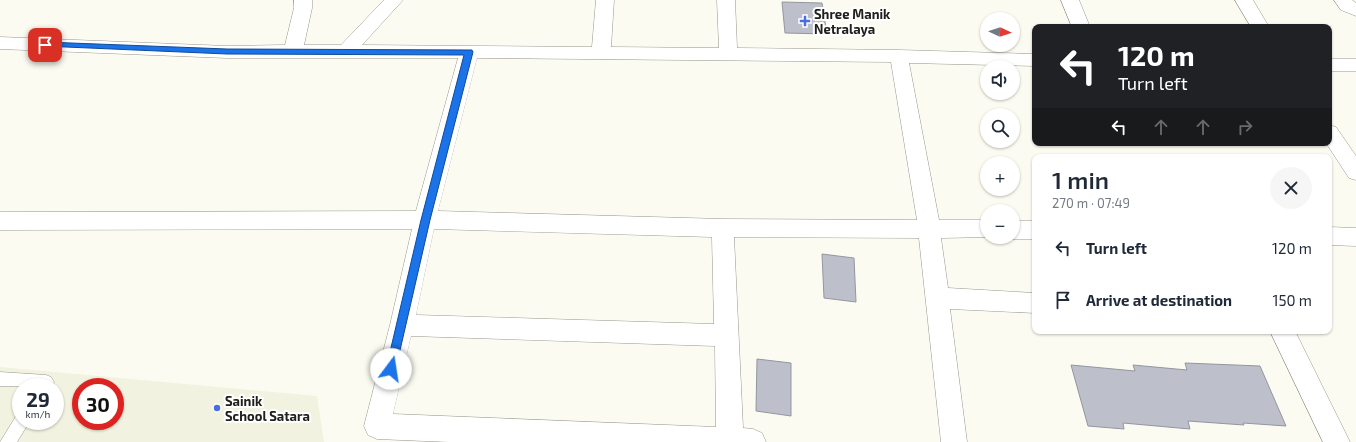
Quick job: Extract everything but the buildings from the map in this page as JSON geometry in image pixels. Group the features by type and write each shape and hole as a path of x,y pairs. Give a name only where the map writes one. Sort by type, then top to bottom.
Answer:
{"street":[{"path":"294,52 303,8 303,0"},
{"path":"346,51 394,0"},
{"path":"601,53 605,0"},
{"path":"726,0 728,54"},
{"path":"1070,0 1080,24"},
{"path":"1244,0 1258,24"},
{"path":"1343,0 1347,6 1356,10"},
{"path":"0,43 227,52 346,51 728,54 899,56 1032,60"},
{"path":"469,52 425,220 402,325 377,426 742,442 726,335 722,228"},
{"path":"899,56 929,228 954,442"},
{"path":"1332,65 1356,65"},
{"path":"1332,136 1356,172"},
{"path":"0,221 425,220 722,228 980,229"},
{"path":"1020,230 1032,230"},
{"path":"1332,236 1356,237"},
{"path":"937,298 1032,303"},
{"path":"402,325 726,335"},
{"path":"1283,334 1337,442"}],"lane":[{"path":"0,379 12,380"},
{"path":"8,442 16,430"}],"shaded area":[{"name":"Sainik School Satara","path":"0,367 120,378 72,378 72,430 124,430 124,378 317,396 324,442 0,442"}],"place":[{"name":"Shree Manik Netralaya","path":"805,21"},
{"name":"Sainik School Satara","path":"217,408"}],"route":[{"path":"45,45 227,52 469,52 425,220 391,369"}]}
